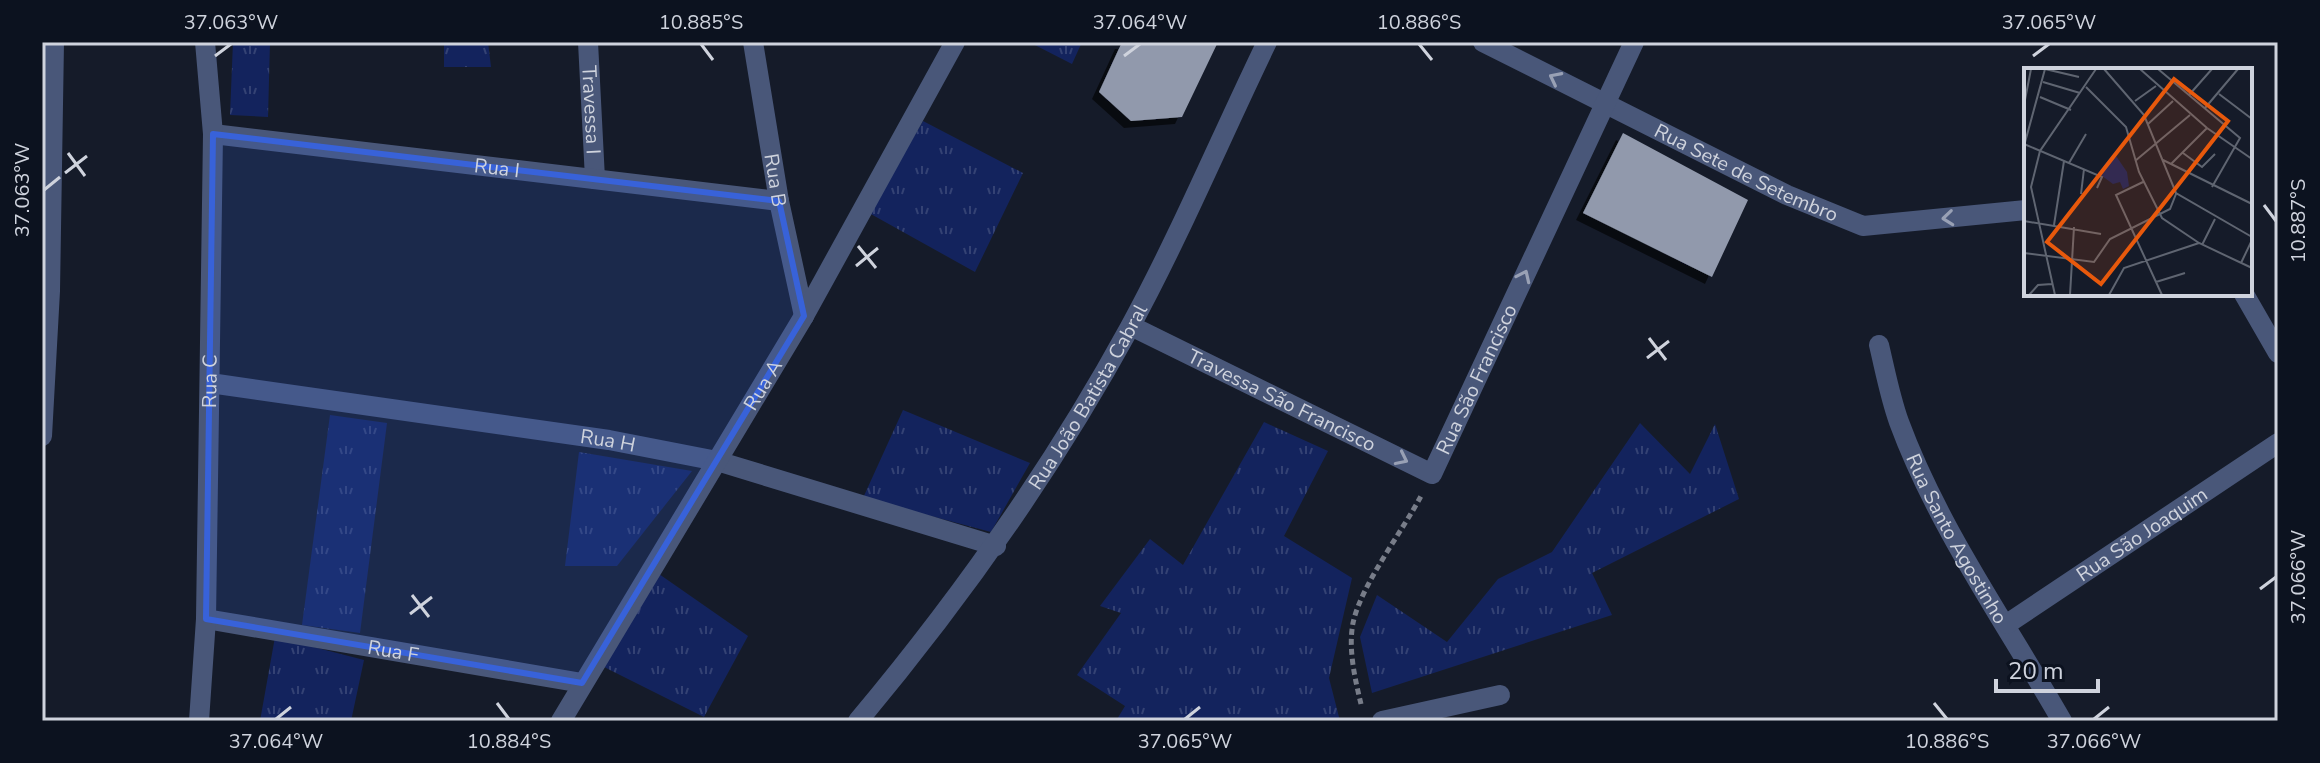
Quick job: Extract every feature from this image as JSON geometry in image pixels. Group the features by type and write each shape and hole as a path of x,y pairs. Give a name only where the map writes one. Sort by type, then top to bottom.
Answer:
{"street":[{"path":"42,436 54,42"},
{"name":"Rua C","path":"199,721 206,619 213,134 205,42"},
{"name":"Travessa I","path":"588,42 595,179"},
{"name":"Rua B","path":"753,42 779,201 804,316"},
{"name":"Rua A","path":"561,721 804,316 955,42"},
{"name":"Rua João Batista Cabral","path":"858,721 996,546 1131,326 1267,42"},
{"name":"Rua Sete de Setembro","path":"1483,42 1787,195 1863,226 2024,210"},
{"name":"Rua São Francisco","path":"1432,474 1634,42"},
{"name":"Rua I","path":"213,134 779,201"},
{"path":"2245,296 2278,353"},
{"name":"Travessa São Francisco","path":"1131,326 1432,474"},
{"name":"Rua Santo Agostinho","path":"1879,345 1898,419 1926,486 1949,531 2062,721"},
{"name":"Rua H","path":"210,383 609,440 717,461 996,546"},
{"name":"Rua São Joaquim","path":"2007,624 2278,443"},
{"name":"Rua F","path":"206,619 582,683"},
{"path":"1382,721 1500,695"}],"path":[{"name":"Rua São Francisco","path":"1361,707 1355,678 1354,621 1432,474"}],"highlighted area":[{"path":"213,134 779,201 804,316 582,683 206,619"}],"green space":[{"path":"233,42 270,42 268,117 230,115"},
{"path":"444,42 488,42 491,67 444,67"},
{"path":"1029,42 1082,42 1072,64"},
{"path":"923,121 1023,173 975,272 869,213"},
{"path":"903,410 1030,463 991,532 863,498"},
{"path":"330,415 387,423 360,633 302,625"},
{"path":"1264,422 1328,451 1284,536 1352,578 1329,678 1340,721 1116,721 1125,706 1077,675 1121,613 1100,606 1150,539 1183,565"},
{"path":"1640,423 1690,474 1715,424 1739,499 1592,573 1612,615 1372,693 1360,637 1377,595 1447,642 1498,579 1552,552"},
{"path":"579,452 692,471 617,566 565,566"},
{"path":"659,574 748,636 704,717 604,667"},
{"path":"275,637 364,660 351,721 260,721"}],"building":[{"path":"1122,42 1218,42 1182,117 1131,121 1099,92"},
{"path":"1623,133 1748,200 1712,277 1583,213"}]}
